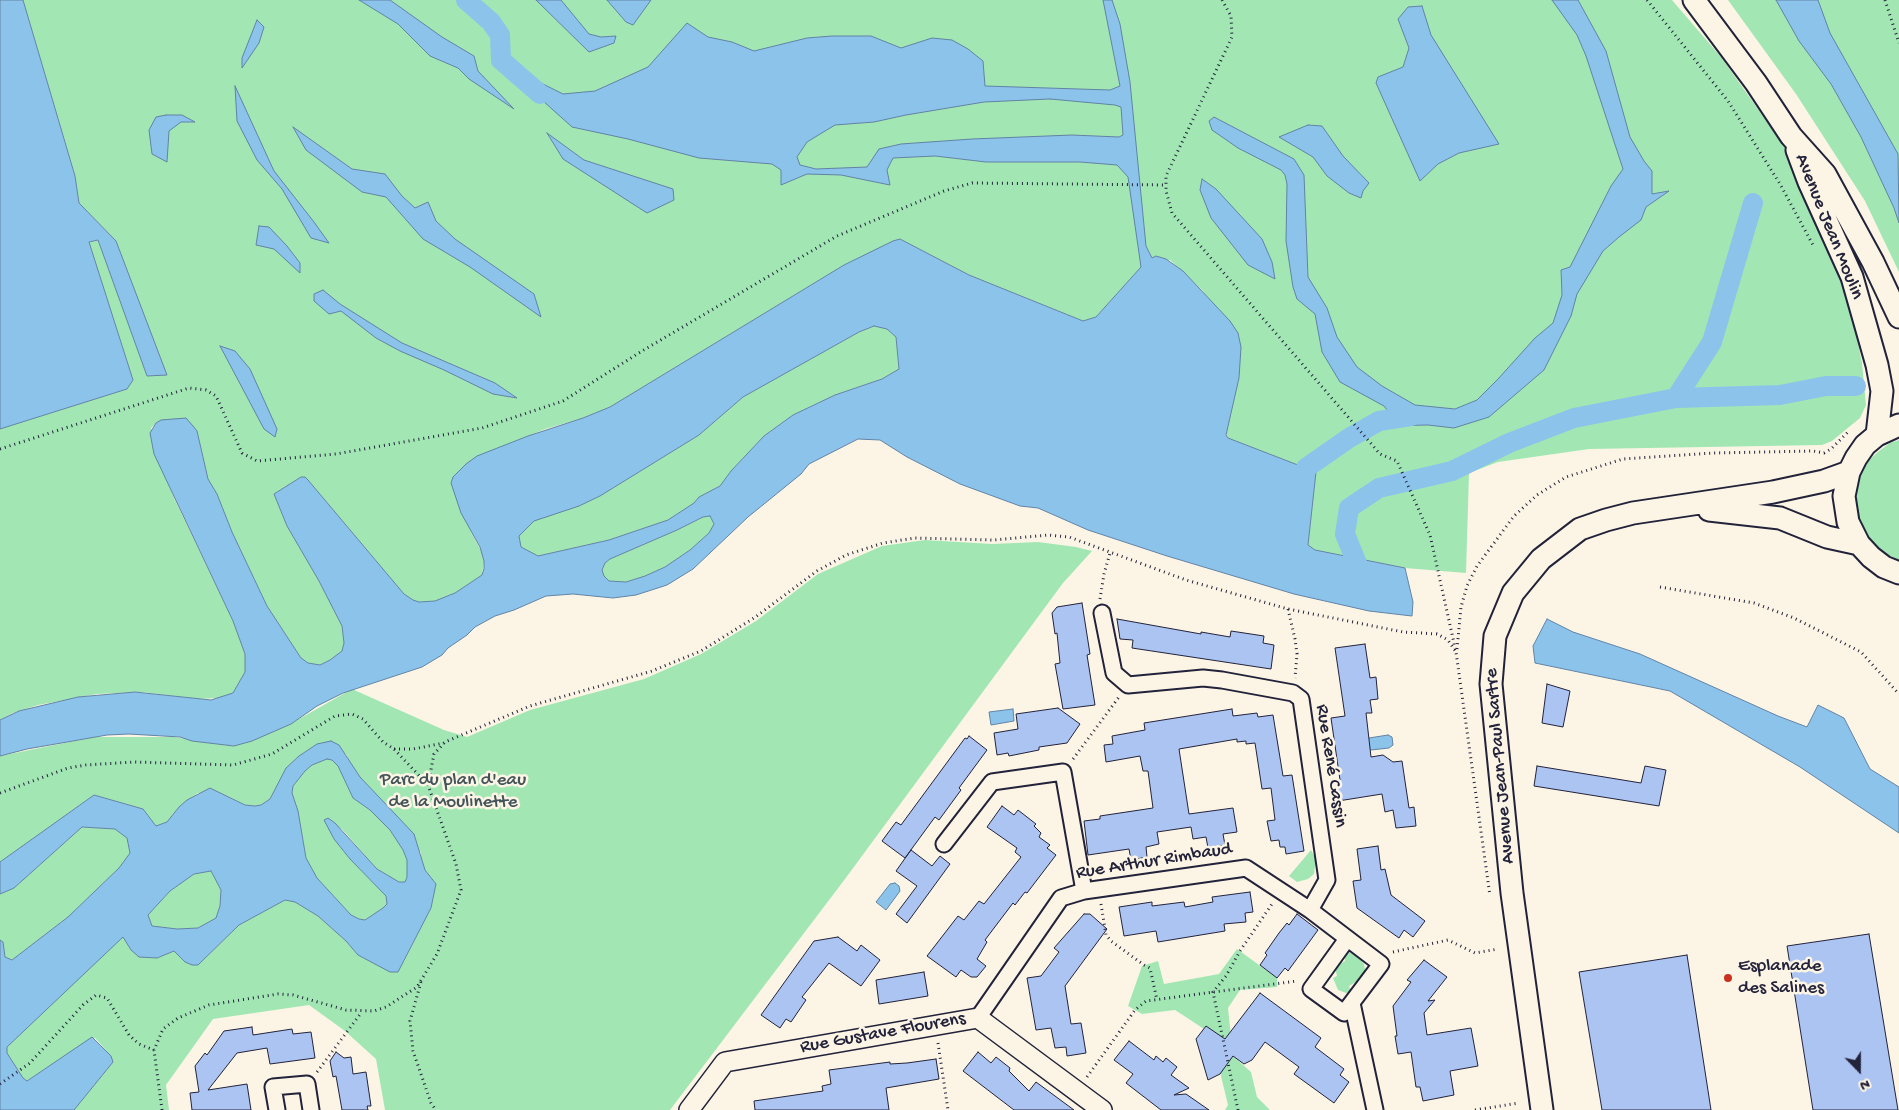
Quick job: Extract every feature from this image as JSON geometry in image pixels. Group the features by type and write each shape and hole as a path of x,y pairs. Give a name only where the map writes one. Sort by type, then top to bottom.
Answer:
{"main road":[{"name":"Avenue Jean Moulin","path":"1694,0 1756,83 1791,136 1825,174 1873,262 1899,317"},
{"name":"Avenue Jean Moulin","path":"1791,136 1809,182 1852,277 1877,365 1882,391 1877,435"},
{"path":"1899,424 1877,435 1865,445 1849,472 1844,496 1848,522 1859,544 1878,562 1899,573"},
{"name":"Avenue Jean-Paul Sartre","path":"1542,1110 1512,893 1491,684 1494,636 1513,593 1541,559 1580,529 1633,513 1684,507 1773,492 1824,481 1849,472"},
{"name":"Avenue Jean-Paul Sartre","path":"1684,507 1780,518 1827,537 1859,544"}],"street":[{"path":"1102,613 1114,672 1128,685"},
{"name":"Rue René Cassin","path":"1128,685 1204,678 1293,693 1301,699 1327,880 1310,910"},
{"path":"944,844 992,782 1063,772 1091,890"},
{"name":"Rue Arthur Rimbaud","path":"978,1018 1061,898 1091,890 1246,868 1310,910 1371,957"},
{"path":"1347,939 1311,989 1344,1014 1381,964 1371,957"},
{"path":"1352,1003 1375,1110"},
{"name":"Rue Gustave Flourens","path":"689,1110 725,1062 978,1018 1102,1110"},
{"path":"277,1110 273,1087 307,1084 310,1110"}],"path":[{"path":"1222,0 1231,16 1232,37 1166,176 1166,191 1172,213 1380,454 1397,461 1430,535 1456,652 1491,901"},
{"path":"1647,0 1728,101 1780,184 1817,252"},
{"path":"1886,0 1899,43"},
{"path":"0,449 189,388 206,390 216,396 242,453 257,460 336,454 482,428 563,401 642,351 837,236 944,191 972,183 1166,185"},
{"path":"1456,652 1461,607 1467,586 1476,566 1514,516 1537,495 1566,477 1623,459 1713,453 1813,451 1824,453 1831,449 1852,427"},
{"path":"394,749 413,749 445,742 530,706 652,671 701,651 754,618 817,571 846,555 883,543 915,538 994,540 1048,536 1069,537 1186,580 1288,609 1403,632 1437,634 1448,640 1456,652"},
{"path":"1102,613 1100,594 1110,553"},
{"path":"1660,587 1754,603 1794,618 1861,652 1899,694"},
{"path":"1288,609 1296,639 1297,654 1293,693"},
{"path":"1063,772 1128,685"},
{"path":"0,793 68,768 86,765 134,762 233,765 272,754 335,716 352,714 363,719 383,742 394,749 428,785 456,864 461,890 437,954 417,986 386,1007 374,1012 333,1008 293,995 278,994 209,1005 170,1022 163,1029 154,1050 162,1110"},
{"path":"428,785 434,754 445,742"},
{"path":"1091,890 1106,935 1111,941 1150,968 1157,1000"},
{"path":"1213,992 1226,976 1240,951 1281,891"},
{"path":"1496,939 1499,959"},
{"path":"1371,957 1448,940 1475,953 1498,949"},
{"path":"423,977 410,1021 413,1051 431,1103 436,1110"},
{"path":"1077,1092 1135,1010 1146,1002 1277,982 1318,979"},
{"path":"1213,992 1238,1110"},
{"path":"0,1084 30,1063 83,1005 96,995 107,998 129,1034 139,1044 154,1050"},
{"path":"307,1084 315,1076 361,1012"},
{"path":"934,1026 940,1050 948,1110"},
{"path":"1518,1093 1520,1110"},
{"path":"1475,1110 1519,1103"}],"green space":[{"path":"23,0 1672,0 1721,57 1787,150 1847,288 1862,363 1866,405 1860,418 1832,441 1822,445 1589,449 1498,462 1469,473 1466,573 1405,568 1315,550 1308,545 1316,472 1228,438 1226,432 1239,378 1203,291 1170,260 1143,265 1096,317 1083,321 969,275 900,239 844,265 610,407 583,418 545,429 509,444 471,532 483,554 482,575 455,593 435,601 419,602 404,594 308,480 301,477 274,494 287,526 319,581 342,626 344,643 342,651 320,665 308,663 301,658 267,606 232,532 217,494 208,479 197,431 168,419 156,423 151,428 162,468 175,500 233,621 245,654 245,672 233,693 219,698 197,699 142,692 97,694 38,705 13,713 0,720 0,429 127,389 133,380 89,242 98,240 147,376 166,374 116,241 79,203 75,175"},
{"path":"1728,0 1899,0 1899,272 1865,201 1796,94"},
{"path":"874,326 887,329 896,337 899,369 882,379 835,395 793,415 764,436 731,471 720,486 699,497 694,503 668,520 609,540 538,556 521,547 519,536 534,520 579,506 600,496 699,435 743,397 859,332"},
{"path":"1899,440 1899,560 1875,546 1867,536 1857,511 1856,498 1862,472 1869,460 1890,443"},
{"path":"710,516 714,524 709,533 690,550 665,567 626,582 609,581 604,576 602,570 605,563 610,559 703,517"},
{"name":"Parc du plan d'eau de la Moulinette","path":"925,540 992,544 1038,542 1092,551 1063,583 845,879 670,1110 385,1110 376,1059 345,1031 309,1005 213,1019 166,1085 169,1110 74,1110 113,1062 111,1056 95,1038 27,1081 23,1078 7,1053 9,1044 123,936 131,950 157,958 174,951 185,962 198,965 239,925 285,900 295,902 318,916 346,941 358,955 380,966 404,961 431,908 436,884 425,870 421,862 421,853 403,824 360,777 346,754 317,744 299,756 286,768 270,799 261,805 245,805 223,794 198,793 179,807 167,822 156,826 143,809 94,795 0,862 0,756 94,737 173,737 234,746 252,741 299,719 352,689 444,730 467,737 530,710 644,679 701,654 756,621 818,574 882,546"},
{"path":"327,758 338,766 353,798 370,810 390,830 407,860 407,877 405,882 399,882 377,869 341,828 334,839 350,859 386,896 387,904 365,920 351,915 317,878 306,858 298,811 292,793 293,786 312,765"},
{"path":"82,827 115,829 127,838 130,853 119,868 68,917 12,960 5,957 3,942 0,940 0,894 14,888"},
{"path":"1311,850 1316,859 1314,874 1308,879 1297,882 1289,876"},
{"path":"211,871 221,890 220,906 216,918 198,928 177,929 152,926 148,915 170,891 194,874"},
{"path":"1237,949 1277,978 1277,987 1240,990 1228,1008 1233,1056 1251,1072 1257,1097 1270,1110 1225,1110 1228,1105 1220,1072 1204,1029 1175,1010 1142,1014 1128,1006 1142,966 1158,961 1164,984 1219,974"},
{"path":"1349,952 1358,956 1365,969 1361,979 1349,986 1351,992 1346,993 1338,990 1333,978 1337,976 1335,967 1345,961 1344,953"}],"water":[{"path":"0,0 23,0 75,176 79,203 116,241 167,375 147,376 98,240 89,242 133,380 127,389 0,429"},
{"path":"359,0 390,0 442,37 474,56 478,71 514,109 469,79 458,68 430,56 398,24"},
{"path":"536,0 561,0 589,34 601,37 616,36 614,43 589,52"},
{"path":"607,0 651,0 633,25 626,22"},
{"path":"1103,0 1112,0 1120,24 1130,82 1146,246 1152,258 1156,256 1166,259 1183,271 1230,321 1238,333 1241,347 1239,378 1226,435 1228,438 1316,472 1308,545 1315,550 1405,568 1413,602 1412,616 1369,611 1294,594 1167,556 1088,530 1038,508 1020,506 960,484 907,457 880,440 858,439 809,464 801,474 748,517 693,569 667,585 636,595 613,598 573,594 546,596 495,616 475,627 442,655 422,667 343,693 317,706 291,724 252,741 234,746 192,741 180,737 129,734 107,735 27,749 0,756 0,720 19,711 78,697 135,692 211,700 233,693 245,672 245,654 233,621 154,454 150,433 156,423 161,420 186,418 197,431 208,479 217,494 232,532 267,606 301,658 308,663 320,665 342,651 344,643 342,626 319,581 287,526 274,494 301,477 305,477 308,480 404,594 419,602 435,601 455,593 482,575 484,569 480,547 461,513 451,483 453,477 466,464 477,456 610,407 844,265 893,241 900,239 969,275 1083,321 1096,317 1141,267 1128,177 1117,165 1080,162 986,162 935,156 893,158 887,170 890,185 841,175 807,174 781,185 781,170 772,164 699,158 628,139 572,127 513,74 537,81 563,94 595,91 648,67 687,23 708,37 732,42 754,51 807,38 832,36 871,36 901,48 932,38 952,40 968,49 983,61 985,86 1110,90 1120,86","holes":["1050,99 1121,107 1123,135 1119,137 1072,135 972,139 901,144 879,149 867,167 816,169 800,165 797,157 807,142 835,125 874,122 984,102","874,326 887,329 896,337 899,369 882,379 835,395 793,415 764,436 731,471 720,486 699,497 694,503 668,520 609,540 538,556 521,547 519,536 534,521 579,506 600,496 699,435 743,397 859,332","710,516 714,524 709,533 690,550 665,567 626,582 609,581 604,576 602,570 605,563 610,559 703,517"]},
{"path":"1552,0 1578,0 1606,51 1630,137 1652,171 1652,194 1669,191 1646,207 1641,220 1603,251 1577,294 1571,316 1544,370 1489,417 1454,428 1428,425 1380,426 1390,414 1384,406 1340,382 1322,352 1315,314 1297,299 1293,287 1286,241 1287,184 1285,175 1281,170 1238,148 1212,130 1209,121 1214,117 1294,159 1304,175 1308,277 1327,308 1337,337 1357,367 1382,386 1415,405 1455,409 1477,400 1535,338 1553,323 1562,295 1561,270 1570,267 1611,186 1623,169 1586,56 1577,35"},
{"path":"1776,0 1818,0 1830,33 1898,154 1899,223 1861,137 1831,84 1799,41"},
{"path":"1422,6 1431,35 1499,144 1459,153 1438,164 1420,181 1376,83 1378,77 1403,67 1409,48 1398,19 1408,7"},
{"path":"257,20 264,27 259,43 242,68 242,58"},
{"path":"235,86 274,171 329,243 311,238 282,189 257,160 237,121"},
{"path":"182,115 195,122 181,122 169,131 167,162 152,154 149,130 156,117"},
{"path":"1308,125 1322,126 1343,156 1369,183 1363,191 1361,198 1349,193 1327,176 1313,157 1279,137"},
{"path":"293,127 352,169 385,174 402,196 415,208 428,202 436,221 455,239 534,294 541,317 470,267 423,239 386,197 362,192 306,150"},
{"path":"547,133 584,160 673,189 674,200 647,213 563,159"},
{"path":"1202,179 1216,189 1262,239 1272,262 1275,279 1248,265 1211,218 1200,190"},
{"path":"259,226 269,227 287,246 300,263 300,273 274,249 256,245"},
{"path":"323,290 340,304 402,343 495,383 517,398 493,394 400,351 376,338 341,311 329,314 314,301 314,294"},
{"path":"220,346 235,351 250,369 277,429 275,437 264,429"},
{"path":"1547,619 1573,632 1640,654 1778,716 1807,727 1818,705 1844,718 1870,769 1899,787 1899,833 1800,767 1670,691 1535,663 1533,646"},
{"path":"1013,709 1014,721 991,725 989,712"},
{"path":"1388,735 1392,737 1393,745 1389,748 1371,750 1368,748 1367,742 1369,738"},
{"path":"331,741 339,745 360,777 414,834 425,870 436,884 431,908 398,972 390,972 358,955 346,941 318,916 295,902 285,900 239,925 198,965 185,962 174,951 157,958 139,957 131,950 123,937 7,1047 7,1053 23,1078 27,1081 92,1037 111,1056 113,1062 74,1110 0,1110 0,940 3,942 5,957 12,960 68,917 119,868 130,853 127,838 115,829 82,827 14,888 0,894 0,862 94,795 143,809 156,826 167,822 187,800 210,788 245,805 261,805 270,799 286,768 299,756 317,744","holes":["327,759 332,760 338,766 353,798 370,810 390,830 407,860 407,877 405,882 399,882 377,869 335,823 328,818 324,820 334,839 350,859 386,896 387,904 365,920 351,915 317,878 306,858 298,811 292,793 293,786 312,765","211,871 221,890 220,906 216,918 198,928 177,929 152,926 148,915 170,891 194,874"]},
{"path":"895,883 899,886 900,891 886,910 876,902 890,884"}],"building":[{"path":"1082,603 1090,654 1087,655 1095,705 1063,709 1055,664 1060,663 1057,633 1055,634 1052,613 1057,607"},
{"path":"1117,619 1201,634 1201,632 1230,637 1231,631 1264,636 1263,643 1274,645 1271,669 1132,648 1133,640 1120,639"},
{"path":"1365,644 1370,678 1376,677 1378,699 1370,700 1372,713 1366,713 1371,757 1383,755 1393,762 1402,761 1409,808 1414,807 1416,826 1396,828 1393,810 1385,812 1382,794 1338,801 1335,781 1340,780 1331,718 1345,716 1335,648"},
{"path":"1547,684 1570,691 1563,727 1542,723"},
{"path":"1058,708 1080,724 1067,743 1039,747 1039,750 1009,756 1008,753 997,755 994,733 1018,729 1016,714"},
{"path":"1232,709 1233,716 1257,713 1258,717 1273,715 1283,776 1292,775 1304,851 1286,854 1285,847 1280,847 1279,840 1271,841 1267,821 1275,820 1271,788 1262,789 1255,743 1237,742 1237,739 1179,749 1189,814 1233,808 1237,832 1223,834 1225,845 1208,848 1206,837 1193,839 1191,827 1157,832 1159,844 1146,847 1147,857 1131,860 1129,849 1088,855 1084,821 1100,819 1100,816 1153,808 1148,771 1143,771 1140,756 1106,762 1104,745 1113,744 1112,736 1145,730 1144,723"},
{"path":"969,736 987,750 959,788 961,790 939,820 935,817 905,858 882,841 896,822 901,825 965,738 967,739"},
{"path":"1537,766 1641,783 1645,766 1666,770 1659,806 1534,786"},
{"path":"1002,806 1014,815 1018,810 1036,824 1034,826 1041,833 1039,837 1050,845 1047,848 1056,855 1027,893 1025,892 1015,905 1013,903 985,940 987,942 977,959 986,966 977,977 971,977 961,970 956,977 927,956 958,916 964,920 979,901 984,904 1021,857 1015,852 1017,848 987,827"},
{"path":"1378,846 1381,870 1385,869 1391,895 1425,921 1413,937 1404,930 1399,938 1357,908 1353,881 1361,880 1357,849"},
{"path":"911,850 932,866 940,856 950,864 907,923 896,914 917,886 896,871"},
{"path":"1250,892 1253,912 1245,913 1246,922 1224,924 1225,931 1158,942 1156,931 1124,936 1119,907 1152,902 1152,906 1184,902 1185,907 1213,902 1212,897"},
{"path":"1084,914 1090,914 1107,929 1065,986 1071,1024 1081,1023 1086,1053 1067,1056 1066,1047 1055,1048 1051,1028 1036,1030 1027,978 1041,976 1059,952 1054,948"},
{"path":"1297,914 1318,930 1288,971 1285,968 1277,978 1260,965 1267,955 1265,953 1279,933 1287,923 1289,925"},
{"path":"1869,934 1898,1110 1813,1110 1787,946"},
{"path":"838,937 857,951 861,945 880,960 861,986 829,963 802,997 806,1000 791,1022 786,1019 780,1028 761,1015 814,941"},
{"path":"1687,955 1711,1110 1602,1110 1579,972"},
{"path":"1424,960 1447,977 1428,1001 1435,1000 1424,1013 1427,1035 1471,1028 1478,1066 1450,1071 1454,1095 1423,1101 1420,1087 1416,1087 1411,1052 1398,1054 1393,1006 1411,982 1407,980"},
{"path":"924,972 928,996 879,1004 876,980"},
{"path":"1260,993 1321,1038 1315,1047 1344,1069 1340,1075 1349,1082 1334,1103 1294,1074 1299,1067 1265,1042 1252,1060 1244,1064 1233,1056 1220,1074 1208,1080 1196,1039 1206,1026 1225,1039"},
{"path":"252,1027 253,1035 292,1029 293,1034 311,1032 315,1058 270,1064 267,1048 237,1053 208,1090 247,1084 251,1110 192,1110 190,1093 199,1092 195,1066 205,1053 207,1055 224,1031"},
{"path":"1129,1041 1154,1060 1156,1056 1163,1062 1166,1058 1177,1067 1171,1075 1189,1088 1174,1095 1186,1094 1209,1110 1161,1110 1126,1083 1133,1074 1114,1060"},
{"path":"336,1052 344,1058 351,1057 353,1074 366,1072 371,1106 367,1106 368,1110 342,1110 336,1076 333,1077 330,1061"},
{"path":"978,1052 991,1063 996,1057 1010,1068 1009,1071 1029,1091 1036,1082 1074,1110 1014,1110 963,1071"},
{"path":"936,1059 939,1079 886,1088 889,1110 755,1110 754,1101 823,1091 822,1086 831,1084 829,1070 890,1062 890,1064 907,1063"}],"waterway":[{"path":"466,0 491,22 500,35 501,60 540,94"},
{"path":"1753,203 1712,342 1676,398 1780,395 1826,386 1856,386"},
{"path":"1359,579 1358,566 1345,534 1349,508 1379,488 1452,471 1509,443 1574,418 1676,398"},
{"path":"1296,493 1306,468 1349,438 1379,421 1411,416"}],"place":[{"name":"Esplanade des Salines","path":"1728,978"}]}
